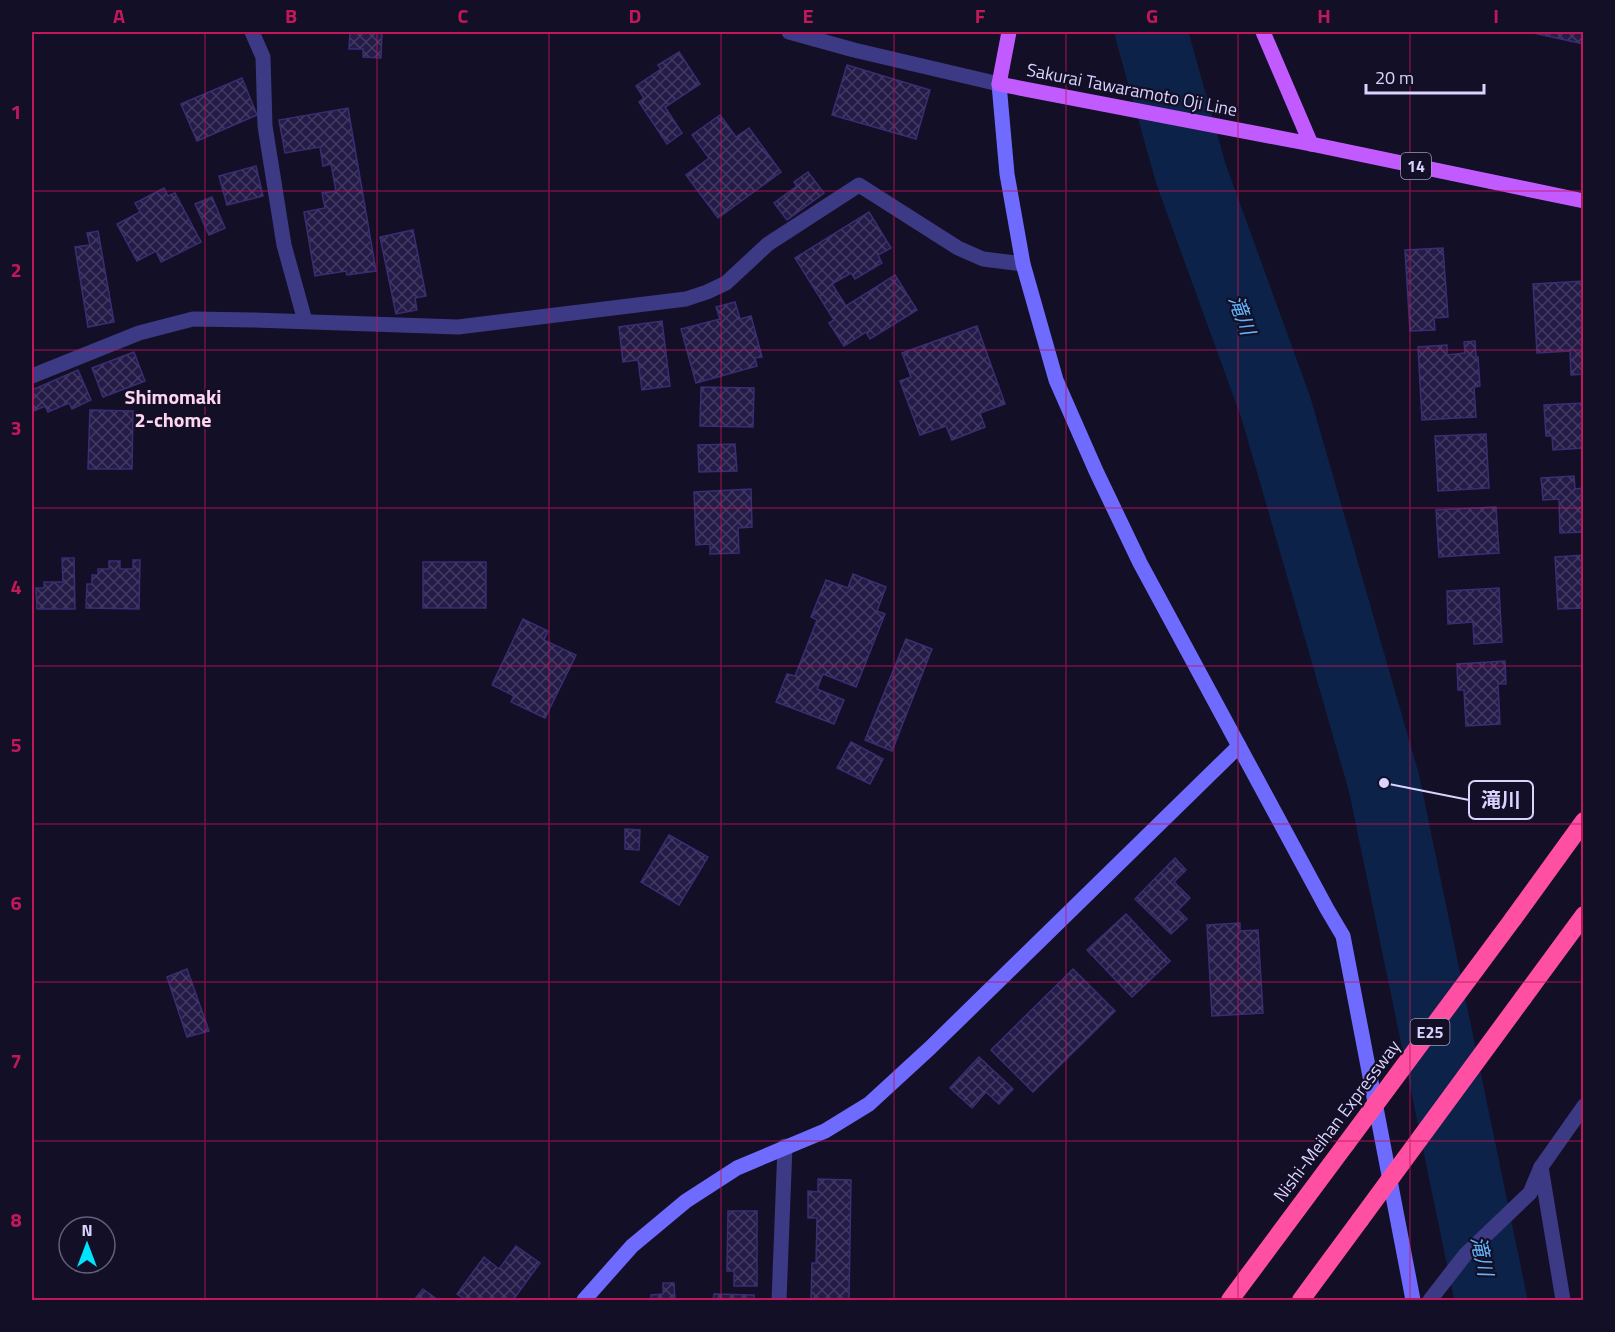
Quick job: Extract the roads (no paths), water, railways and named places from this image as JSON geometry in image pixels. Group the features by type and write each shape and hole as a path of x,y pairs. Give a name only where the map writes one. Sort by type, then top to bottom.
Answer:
{"highway":[{"name":"Nishi-Meihan Expressway","path":"1230,1300 1584,821"},
{"path":"1301,1300 1584,915"}],"main road":[{"name":"Sakurai Tawaramoto Oji Line","path":"1009,32 999,84 1311,144 1584,201"},
{"path":"1263,32 1311,144"}],"street":[{"path":"252,32 263,57 265,126 284,245 305,321"},
{"path":"789,32 854,50 999,84 1008,174 1023,264 1056,380 1140,563 1327,909 1344,936 1413,1300"},
{"path":"32,376 139,333 193,319 458,327 686,299 726,283 768,244 860,185 958,248 983,259 1023,264"},
{"path":"584,1300 632,1245 686,1201 736,1168 825,1131 869,1104 930,1048 1239,746"},
{"path":"1430,1300 1465,1255 1530,1193 1541,1167 1584,1106"},
{"path":"778,1300 785,1146"},
{"path":"1541,1167 1563,1300"}],"waterway":[{"name":"滝川","path":"1151,32 1191,174 1276,408 1384,783 1491,1300"}],"place":[{"name":"滝川","path":"1384,783"}],"district":[{"name":"Shimomaki 2-chome","path":"173,408"}]}
